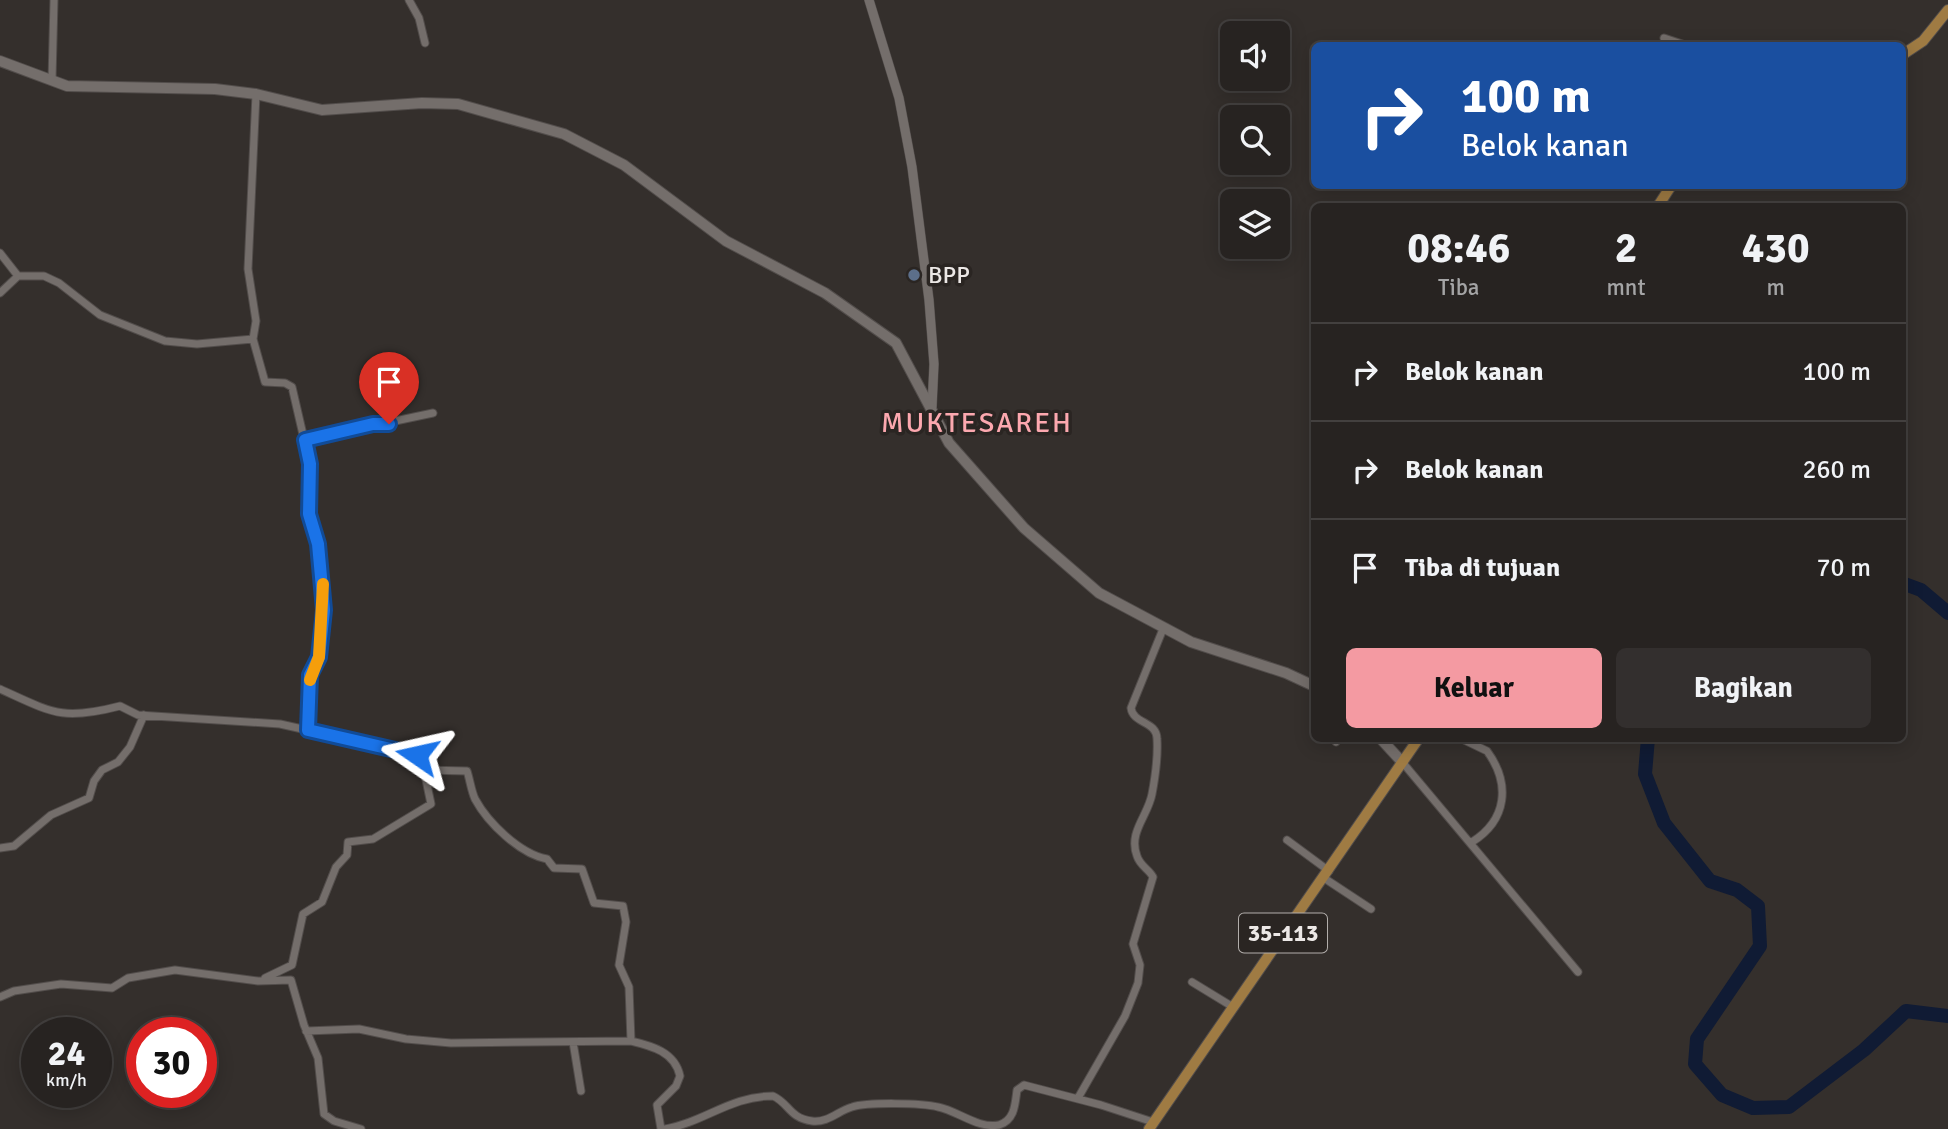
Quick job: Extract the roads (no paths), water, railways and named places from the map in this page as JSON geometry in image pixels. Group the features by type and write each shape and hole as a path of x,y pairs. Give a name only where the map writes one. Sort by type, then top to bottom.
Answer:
{"main road":[{"path":"1906,52 1923,41 1948,10"},
{"path":"0,61 67,86 187,88 256,94 322,110 341,111 422,103 458,104 564,134 637,173 726,241 825,293 896,344 949,443 1024,528 1099,593 1163,629 1211,650 1286,673 1311,685"},
{"path":"1384,742 1403,763"},
{"name":"35-113","path":"1151,1126 1416,742"}],"street":[{"path":"52,80 51,22 54,0"},
{"path":"409,0 419,18 425,43"},
{"path":"869,0 899,98 912,167 914,203 923,245 929,300 934,364 932,407"},
{"path":"1664,38 1676,42"},
{"path":"256,94 248,269 257,321 253,339 265,382 285,383 292,387 310,464 309,514 318,544 324,610 319,657 310,675 308,730"},
{"path":"0,253 18,276"},
{"path":"0,293 18,276 44,276 60,283 100,315 165,341 197,344 253,339"},
{"path":"305,440 433,414"},
{"path":"1078,1098 1114,1037 1138,983 1140,965 1133,944 1153,877 1137,857 1135,843 1139,824 1152,795 1157,738 1153,727 1133,716 1131,708 1163,629"},
{"path":"0,689 54,714 81,715 123,706 133,713 144,715 271,723 414,754 424,771 431,804 373,839 348,842 346,855 331,875 322,902 306,909 303,914 292,965 258,981"},
{"path":"0,848 14,846 51,816 89,798 94,781 102,770 118,762 130,747 144,715"},
{"path":"1470,742 1483,747 1500,776 1503,799 1498,817 1491,828 1472,842"},
{"path":"1483,747 1484,742"},
{"path":"1403,763 1472,842 1531,918 1578,972"},
{"path":"424,771 467,771 476,800 519,849 533,857 547,859 554,867 580,868 594,903 623,906 626,922 619,965 628,984 631,1041"},
{"path":"1287,840 1371,909"},
{"path":"0,997 14,991 61,984 112,988 128,978 175,970 258,981 286,978 293,982 306,1031 318,1058 324,1114 334,1121 361,1129"},
{"path":"1192,982 1233,1007"},
{"path":"306,1031 359,1029 406,1040 450,1043 631,1041 660,1050 679,1072 676,1086 657,1105 663,1129 694,1122 727,1104 767,1096 776,1097 791,1113 811,1121 826,1120 861,1105 924,1105 952,1111 990,1127 1002,1124 1011,1117 1021,1086 1078,1098 1151,1126"},
{"path":"573,1042 581,1091"}],"waterway":[{"path":"1906,584 1921,590 1948,613"},
{"path":"1648,742 1645,774 1664,823 1710,881 1737,890 1758,906 1760,946 1697,1039 1695,1064 1722,1095 1753,1108 1789,1107 1864,1050 1906,1011 1948,1016"}],"place":[{"name":"BPP","path":"914,275"}],"district":[{"name":"MUKTESAREH","path":"977,422"}]}
